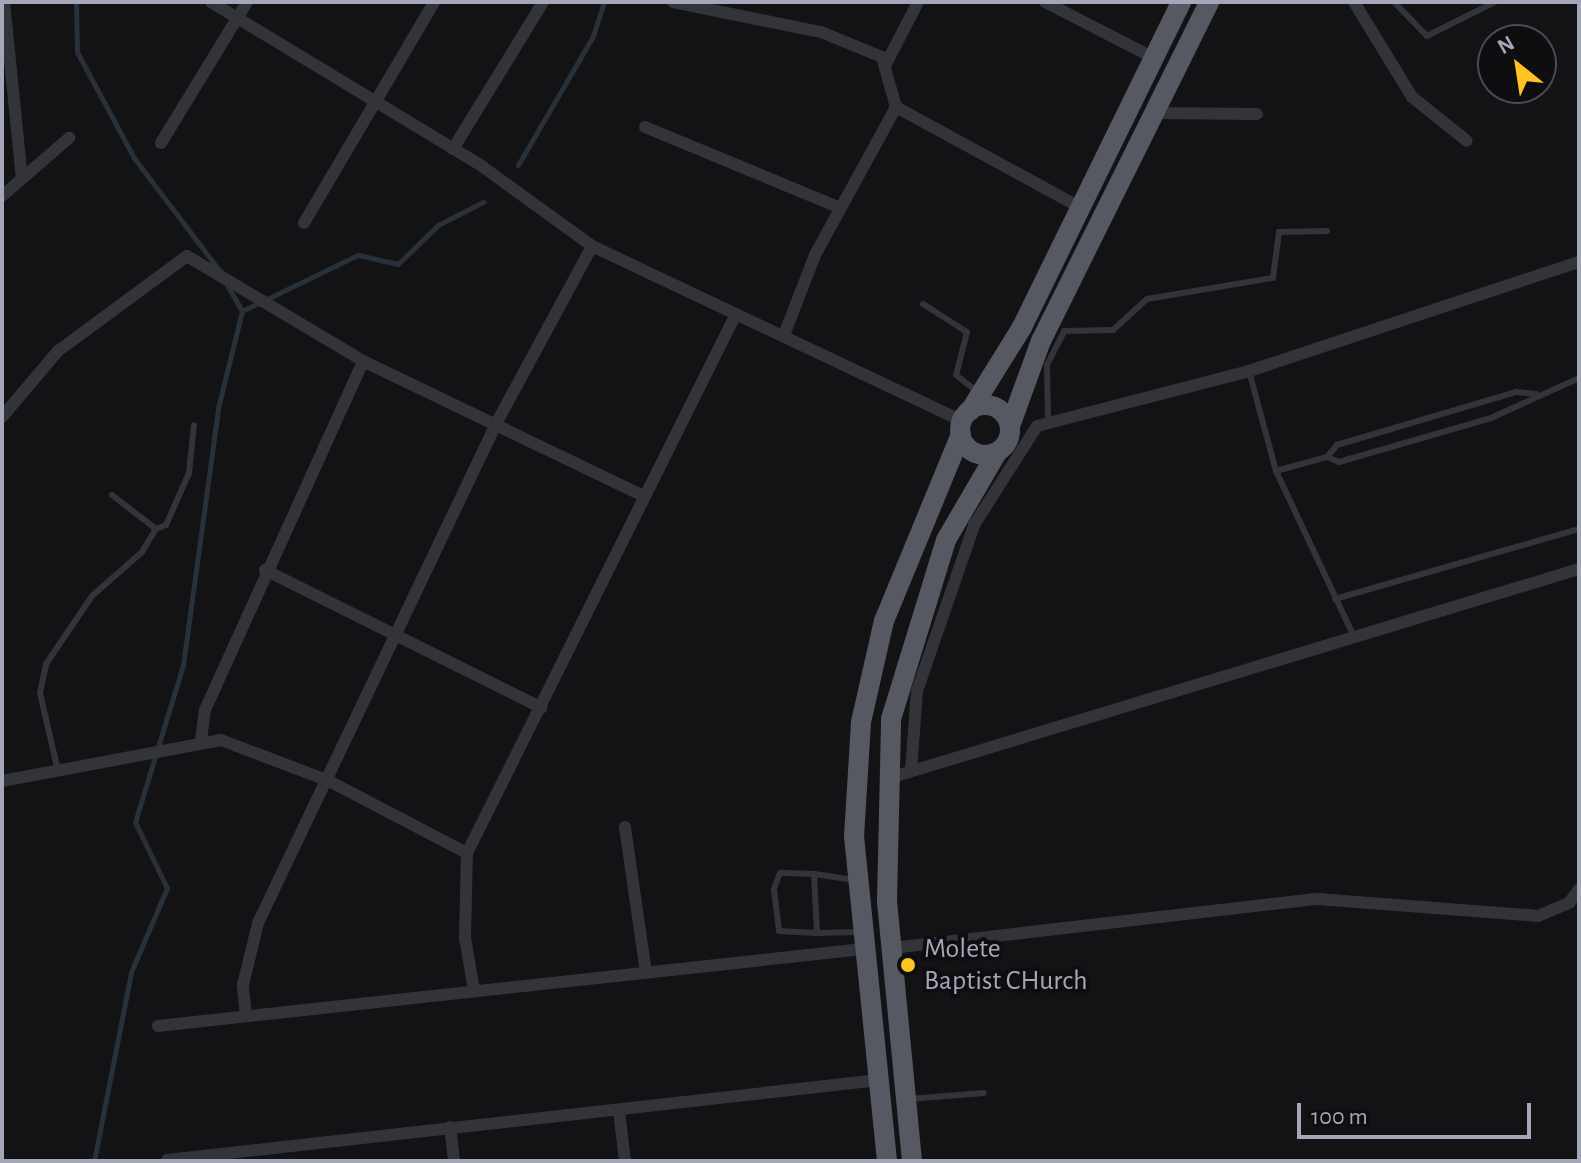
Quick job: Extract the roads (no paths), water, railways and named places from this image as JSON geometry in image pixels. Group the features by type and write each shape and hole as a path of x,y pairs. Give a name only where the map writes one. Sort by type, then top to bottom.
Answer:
{"highway":[{"path":"887,1161 857,881 856,781 871,669 968,415 1081,208 1181,2"},
{"path":"912,1161 892,948 886,779 891,719 917,617 961,507 998,451 1041,341 1209,2"},
{"path":"968,415 998,409 1010,426"},
{"path":"968,415 974,452 998,451"}],"street":[{"path":"4,2 22,178"},
{"path":"211,2 374,104 453,149 592,246 736,314 968,415"},
{"path":"161,143 247,2"},
{"path":"304,223 434,2"},
{"path":"453,149 543,2"},
{"path":"673,2 821,32 882,57 896,107 838,207 784,335"},
{"path":"885,66 918,2"},
{"path":"1045,2 1154,58"},
{"path":"1354,2 1412,97 1467,141"},
{"path":"896,107 1081,208"},
{"path":"1155,113 1257,114"},
{"path":"645,127 838,207"},
{"path":"2,196 69,138"},
{"path":"246,1016 243,985 258,923 329,781 497,422 592,246"},
{"path":"2,417 58,351 187,256 363,361 497,422 642,495"},
{"path":"911,771 917,691 974,525 989,492 1048,419 1249,371 1579,262"},
{"path":"474,990 465,938 467,853 542,708 642,495 736,314"},
{"path":"201,741 205,710 265,570 363,361"},
{"path":"886,779 1579,569"},
{"path":"265,570 542,708"},
{"path":"2,781 130,759 185,742 221,740 329,781 467,853"},
{"path":"625,827 646,972"},
{"path":"892,948 1318,899 1538,916 1569,903 1579,889"},
{"path":"158,1026 646,972 862,940"},
{"path":"167,1160 879,1080"},
{"path":"619,1111 625,1161"},
{"path":"450,1127 454,1161"},
{"path":"293,1146 294,1161"}],"lane":[{"path":"1394,2 1427,36 1495,2"},
{"path":"1048,419 1047,365 1064,331 1113,330 1147,299 1273,278 1279,232 1327,231"},
{"path":"923,304 967,332 956,375 968,415"},
{"path":"1249,371 1276,471 1354,637"},
{"path":"1327,457 1339,462 1412,442 1523,406 1536,394 1579,378"},
{"path":"1276,471 1327,457 1337,445 1516,392 1536,394"},
{"path":"58,771 40,693 46,664 92,596 142,552 156,529 171,521 184,485 194,425"},
{"path":"112,495 156,529"},
{"path":"1335,599 1579,529"},
{"path":"857,881 814,874 780,873 774,889 779,931 862,940"},
{"path":"814,874 817,933"},
{"path":"906,1100 984,1093"}],"waterway":[{"path":"76,2 77,52 134,158 219,270"},
{"path":"518,165 593,36 604,2"},
{"path":"242,311 358,255 398,264 438,225 483,202"},
{"path":"94,1161 131,972 167,888 135,822 183,665 218,408 242,311 225,282"}],"place":[{"name":"Molete Baptist CHurch","path":"908,965"}]}
